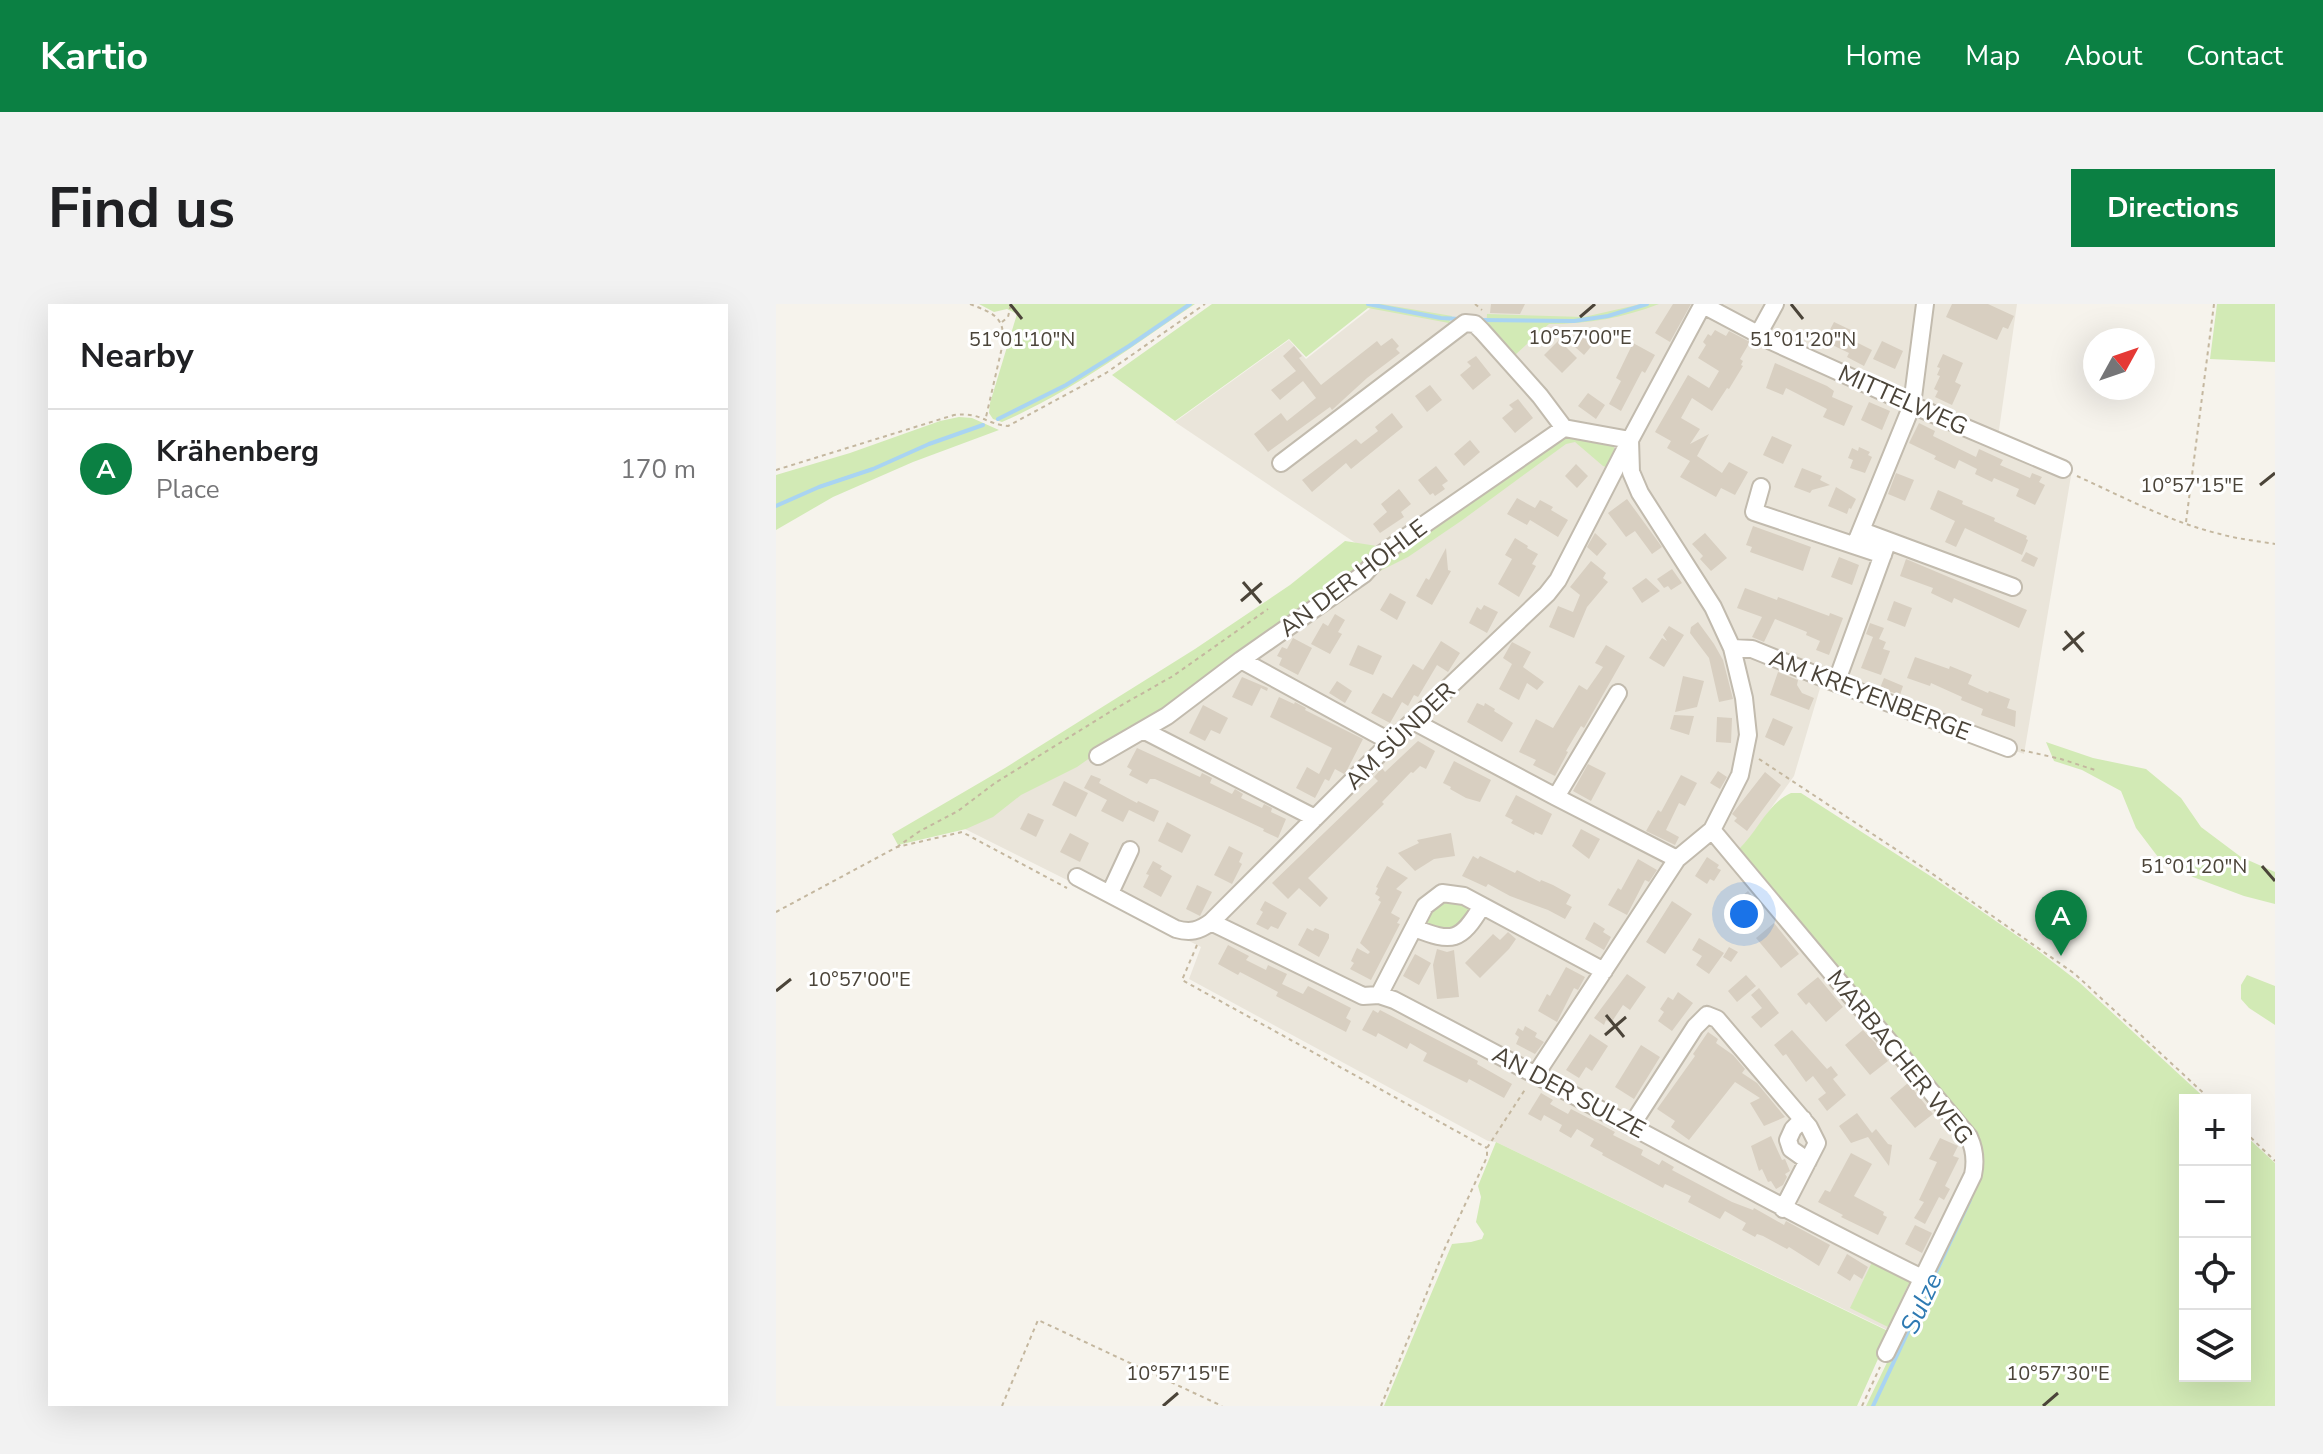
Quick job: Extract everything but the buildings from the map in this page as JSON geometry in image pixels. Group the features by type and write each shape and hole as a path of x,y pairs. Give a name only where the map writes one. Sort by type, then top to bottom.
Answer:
{"street":[{"name":"MITTELWEG","path":"1703,304 1771,341 2063,469"},
{"name":"AM SÜNDER","path":"1206,926 1391,742 1547,594 1558,580 1703,304"},
{"path":"1759,333 1775,304"},
{"path":"1858,538 1912,405 1925,304"},
{"path":"1281,463 1465,323 1475,324 1540,396 1564,428 1630,440 1631,472 1640,493 1713,607 1732,648 1744,698 1748,735 1740,775 1712,830 1677,859 1536,1074"},
{"name":"AN DER HOHLE","path":"1098,756 1167,716 1364,574 1383,553 1564,428"},
{"path":"1761,487 1754,512 1858,538 2013,587"},
{"path":"1836,683 1886,548"},
{"name":"AM KREYENBERGE","path":"1732,648 1752,649 2008,748"},
{"path":"1241,660 1391,742"},
{"path":"1556,797 1618,693"},
{"path":"1413,721 1677,859"},
{"path":"1143,730 1315,818"},
{"name":"MARBACHER WEG","path":"1712,830 1915,1070 1973,1145 1973,1175 1886,1353"},
{"path":"1110,893 1130,850"},
{"path":"1075,884 1110,893 1188,933 1206,926"},
{"path":"1379,995 1425,906 1442,893 1464,896 1604,971"},
{"path":"1414,928 1452,938 1469,928 1482,906"},
{"name":"AN DER SULZE","path":"1206,926 1363,996 1379,995 1394,1000 1783,1209 1922,1278"},
{"path":"1631,1126 1695,1027 1707,1015 1717,1019 1803,1119 1817,1143 1783,1209"},
{"path":"1803,1119 1788,1140 1791,1149 1808,1161"}],"path":[{"path":"970,304 991,312 1004,331 986,418"},
{"path":"1001,323 1008,317 1011,304"},
{"path":"776,470 944,417 967,413 1008,426 1106,373 1205,304"},
{"path":"1475,304 1484,315"},
{"path":"2186,523 2214,304"},
{"path":"2063,469 2145,508 2186,523 2220,534 2275,544"},
{"path":"776,912 958,811 995,783 1173,676 1268,609"},
{"path":"2008,748 2061,759 2098,771"},
{"path":"1745,750 1927,870 2075,974 2205,1094"},
{"path":"897,847 962,832 1075,884"},
{"path":"1206,926 1182,980 1487,1148"},
{"path":"1381,1406 1435,1272 1487,1157 1487,1148 1536,1074"},
{"path":"2251,1138 2275,1161"},
{"path":"1002,1406 1038,1320 1222,1406"},
{"path":"1862,1406 1886,1353"}],"shaded area":[{"path":"1376,304 2017,304 1998,437 2072,470 2024,754 1823,678 1794,776 1739,849 1976,1136 1979,1154 1900,1336 1496,1142 1488,1141 1189,979 1201,947 959,826 1360,546 1175,422 1289,340 1306,359"}],"green space":[{"path":"979,304 1195,304 1077,382 1002,422 993,419 989,413 990,403 1017,314 1007,309 994,312"},
{"path":"1212,304 1381,304 1452,316 1449,323 1368,308 1306,357 1289,339 1175,421 1112,375"},
{"path":"1641,304 1659,304 1605,319 1549,324 1515,355 1544,387 1539,391 1486,331 1487,314 1584,317"},
{"path":"2217,304 2275,304 2275,362 2210,359"},
{"path":"959,417 972,418 999,430 913,462 833,497 776,530 776,475"},
{"path":"1565,431 1613,444 1617,458 1608,468 1575,442 1566,444 1461,521 1408,557 1380,571 1380,562"},
{"path":"1345,541 1377,546 1359,568 1184,696 1121,733 1077,767 1021,795 993,817 966,829 898,845 892,834 1005,768 1195,649 1290,585"},
{"path":"2046,742 2093,758 2146,769 2181,798 2201,827 2241,857 2275,872 2275,904 2193,877 2158,857 2136,828 2121,791 2082,770 2054,761"},
{"path":"1791,793 1801,793 1935,879 2036,949 2080,983 2200,1094 2179,1094 2179,1382 2251,1382 2251,1141 2275,1163 2275,1406 1866,1406 1967,1197 1976,1136 1739,849 1783,798"},
{"path":"1455,898 1474,909 1454,933 1421,924 1438,902"},
{"path":"2247,975 2275,986 2275,1025 2241,999 2241,985"},
{"path":"1496,1142 1890,1332 1857,1406 1384,1406 1452,1244 1482,1239 1484,1234 1476,1222 1481,1197 1478,1186"},
{"path":"1874,1258 1912,1277 1888,1327 1850,1308"}],"waterway":[{"path":"998,419 1066,385 1190,304"},
{"path":"1368,304 1460,319"},
{"path":"1480,320 1574,321 1608,316 1647,304"},
{"path":"776,506 983,425"},
{"name":"Sulze","path":"1873,1406 1970,1200"}],"place":[{"name":"Krähenberg","path":"2061,956"}]}
